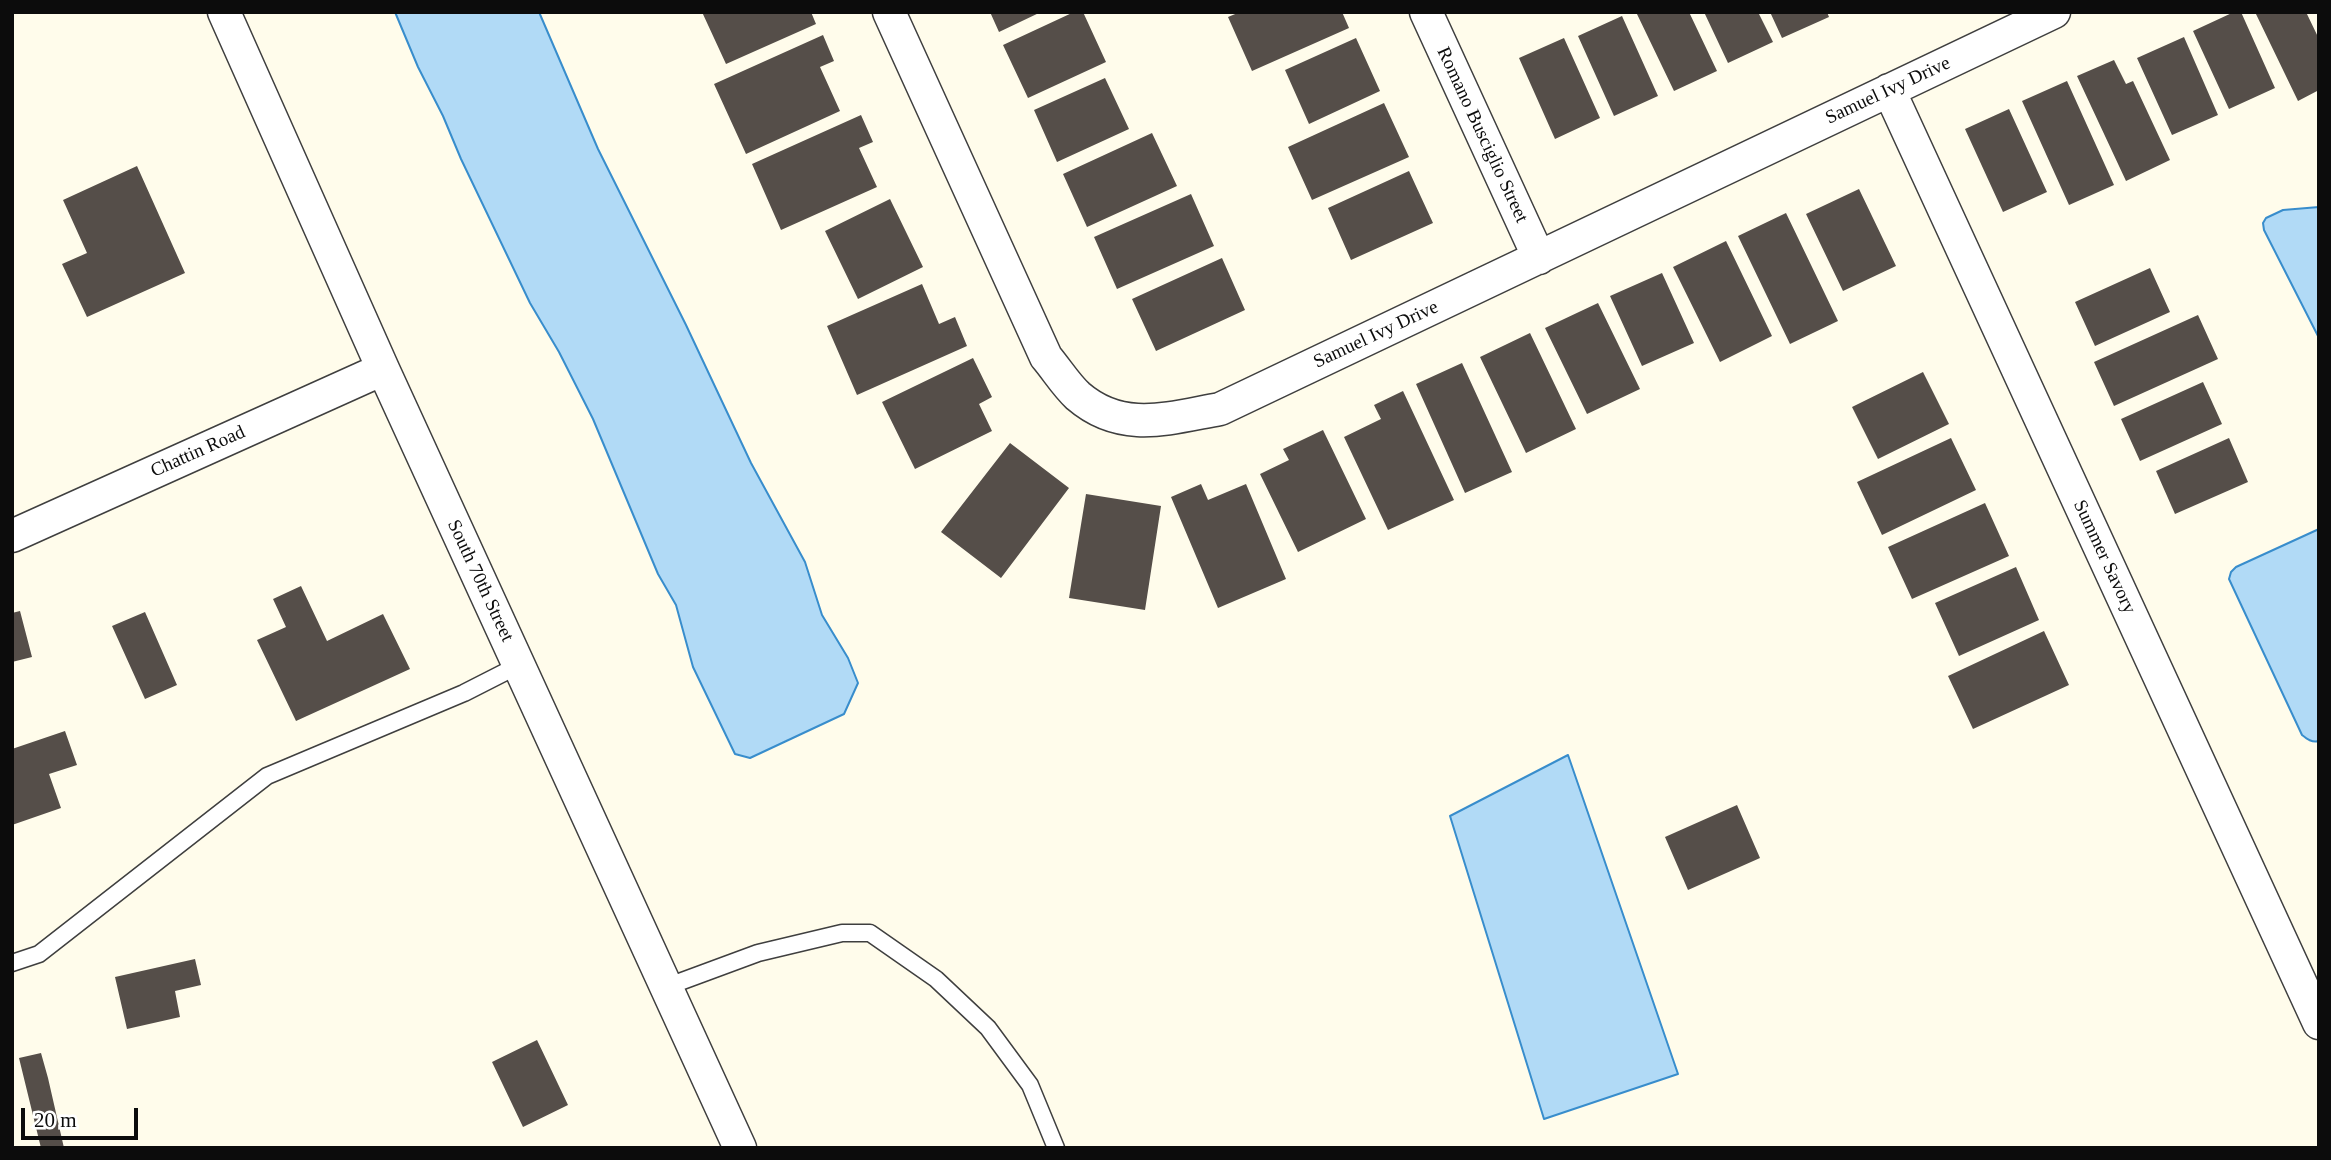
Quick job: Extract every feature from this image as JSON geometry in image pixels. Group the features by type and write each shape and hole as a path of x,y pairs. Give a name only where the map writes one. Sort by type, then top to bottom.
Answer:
{"street":[{"name":"South 70th Street","path":"224,12 383,369 740,1148"},
{"name":"Samuel Ivy Drive","path":"889,12 1046,357 1078,396 1112,417 1153,421 1220,409 2054,12"},
{"name":"Romano Busciglio Street","path":"1426,12 1539,258"},
{"name":"Summer Savory","path":"1889,90 2319,1023"},
{"name":"Chattin Road","path":"12,536 383,369"}],"lane":[{"path":"12,963 38,954 267,776 464,693 519,665"},
{"path":"666,987 758,953 842,933 870,933 936,979 988,1028 1030,1085 1056,1148"}],"water":[{"path":"395,12 539,12 598,149 751,463 805,562 822,615 848,658 858,683 844,714 750,758 735,754 693,667 676,605 658,574 593,419 530,303 418,67"},
{"path":"2319,207 2319,338 2264,230 2263,223 2266,218 2283,210"},
{"path":"2319,529 2319,741 2314,741 2302,735 2229,579 2236,567"},
{"path":"1568,755 1678,1074 1544,1119 1450,816"}],"building":[{"path":"702,12 811,12 816,24 726,64"},
{"path":"990,12 1041,12 999,32"},
{"path":"1074,12 1083,12 1106,62 1028,98 1003,45"},
{"path":"1240,12 1342,12 1349,28 1252,71 1228,17"},
{"path":"1636,12 1689,12 1717,71 1674,91"},
{"path":"1704,12 1758,12 1773,42 1728,63"},
{"path":"1770,12 1827,12 1829,17 1782,38"},
{"path":"2234,12 2241,12 2275,88 2229,109 2193,31"},
{"path":"2255,12 2306,12 2319,39 2319,90 2298,101"},
{"path":"1622,16 1658,96 1614,116 1578,36"},
{"path":"823,35 834,61 820,67 840,111 746,154 714,84"},
{"path":"2184,37 2218,115 2172,135 2137,58"},
{"path":"1356,38 1380,91 1309,124 1285,70"},
{"path":"1564,38 1600,118 1555,139 1519,58"},
{"path":"2114,60 2126,84 2133,81 2170,160 2126,181 2077,76"},
{"path":"1105,78 1129,129 1057,162 1034,110"},
{"path":"2067,81 2114,185 2069,205 2022,101"},
{"path":"1384,103 1409,157 1312,200 1288,147"},
{"path":"2009,109 2047,192 2003,212 1965,129"},
{"path":"861,115 873,142 859,148 877,187 781,230 752,164"},
{"path":"1152,133 1177,186 1087,227 1063,174"},
{"path":"137,166 185,273 87,317 62,264 87,253 63,200"},
{"path":"1409,171 1433,223 1351,260 1328,208"},
{"path":"1859,189 1896,266 1843,291 1806,214"},
{"path":"1191,194 1214,246 1117,289 1094,237"},
{"path":"890,199 923,267 858,299 825,231"},
{"path":"1786,213 1838,321 1790,344 1738,236"},
{"path":"1726,241 1772,336 1720,362 1673,267"},
{"path":"1222,258 1245,310 1156,351 1132,299"},
{"path":"2150,268 2170,312 2095,346 2075,302"},
{"path":"1662,273 1694,343 1642,366 1610,296"},
{"path":"922,284 939,324 955,317 967,346 857,395 827,326"},
{"path":"1598,303 1640,389 1587,414 1545,328"},
{"path":"2198,315 2218,359 2114,406 2094,362"},
{"path":"1530,333 1576,429 1526,453 1480,357"},
{"path":"973,358 992,397 979,404 992,431 915,469 882,402"},
{"path":"1462,363 1512,472 1465,493 1416,384"},
{"path":"1923,372 1949,424 1878,459 1852,407"},
{"path":"2203,382 2222,424 2140,461 2121,419"},
{"path":"1403,391 1454,500 1388,530 1344,437 1381,419 1374,405"},
{"path":"1323,430 1366,519 1298,552 1260,474 1289,460 1283,449"},
{"path":"1951,438 1976,490 1882,535 1857,482"},
{"path":"2229,438 2248,482 2175,514 2156,471"},
{"path":"1010,443 1069,488 1001,578 941,532"},
{"path":"1201,484 1208,500 1246,484 1286,579 1218,608 1171,497"},
{"path":"1086,494 1161,506 1145,610 1069,598"},
{"path":"1985,503 2009,556 1912,599 1888,547"},
{"path":"2016,567 2039,620 1959,656 1935,603"},
{"path":"301,586 327,641 383,614 410,669 296,721 257,640 286,627 273,599"},
{"path":"20,611 32,657 12,662 12,613"},
{"path":"145,612 177,685 145,699 112,626"},
{"path":"2044,631 2069,685 1973,729 1948,676"},
{"path":"65,731 77,765 49,774 61,808 12,825 12,749"},
{"path":"1737,805 1760,858 1688,890 1665,837"},
{"path":"195,959 201,985 175,991 180,1017 127,1029 115,977"},
{"path":"537,1040 568,1105 523,1127 492,1062"},
{"path":"41,1053 64,1148 41,1148 19,1058"}]}
